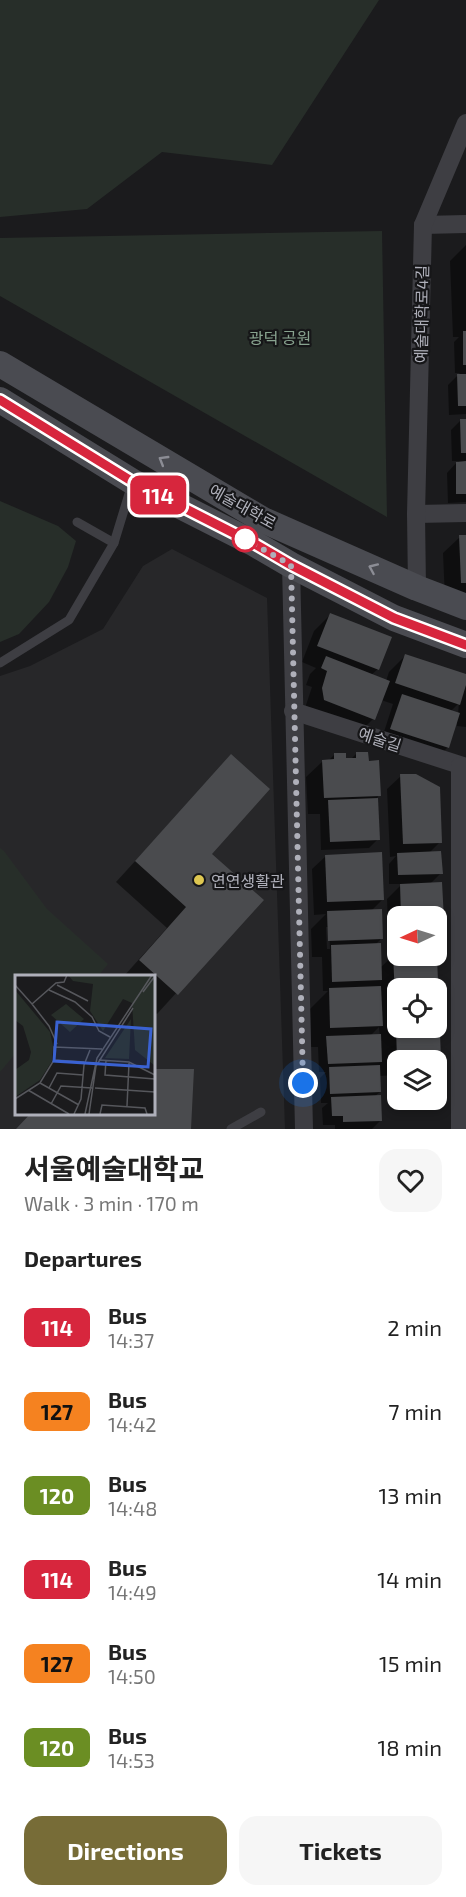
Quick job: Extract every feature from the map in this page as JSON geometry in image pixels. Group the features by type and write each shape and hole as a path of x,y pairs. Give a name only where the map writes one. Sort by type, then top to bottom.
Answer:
{"street":[{"name":"예술대학로4길","path":"417,588 416,514 423,225 466,123"},
{"path":"423,225 466,224"},
{"name":"예술대학로","path":"0,364 264,520 417,588 466,607"},
{"name":"예술대학로","path":"0,400 133,482 394,618 466,645"},
{"path":"416,514 466,513"},
{"path":"291,565 304,1129"},
{"name":"예술길","path":"293,711 463,766"},
{"path":"460,1129 463,766"}],"lane":[{"path":"0,663 69,620 114,543 133,482"},
{"path":"77,522 114,543"},
{"path":"231,1129 261,1112"}],"shaded area":[{"path":"172,549 267,598 285,1129 0,1129 0,676 30,666 103,629 143,566"}],"green space":[{"path":"0,0 379,0 272,165 162,152 87,209 0,217"},
{"name":"광덕 공원","path":"382,231 387,517 0,296 0,238"},
{"path":"0,501 58,526 76,541 68,567 49,602 19,634 0,642"},
{"path":"0,848 47,909 108,964 99,975 15,975 15,1054 0,1072"}],"building":[{"path":"463,331 466,331 466,365 463,365"},
{"path":"457,374 466,374 466,406 458,406"},
{"path":"460,419 466,419 466,453 461,453"},
{"path":"466,461 466,494 456,494 456,462"},
{"path":"459,535 466,535 466,583 461,583"},
{"path":"330,613 392,637 379,670 317,646"},
{"path":"405,654 466,674 466,685 460,705 395,683"},
{"path":"326,656 390,681 375,720 324,700 322,688 327,671 321,668"},
{"path":"402,694 460,713 449,748 390,729"},
{"path":"356,752 368,752 369,761 379,760 381,796 324,798 322,760 334,759 334,753 346,753 346,758 356,758"},
{"name":"연연생활관","path":"231,754 270,789 212,854 264,900 178,995 139,960 186,907 135,861"},
{"path":"400,774 416,774 440,787 442,843 403,844"},
{"path":"378,798 380,840 330,842 328,800"},
{"path":"441,851 443,874 398,875 397,853"},
{"path":"382,852 384,900 327,902 325,855"},
{"path":"442,882 443,906 401,906 400,884"},
{"path":"382,909 383,939 328,941 327,911"},
{"path":"381,943 382,980 332,982 331,945"},
{"path":"394,966 437,966 438,978 394,978"},
{"path":"381,986 383,1026 330,1028 329,988"},
{"path":"381,1034 382,1062 328,1064 326,1036"},
{"path":"396,1038 440,1038 441,1050 397,1050"},
{"path":"380,1065 381,1092 330,1094 329,1067"},
{"path":"154,1069 194,1069 191,1129 16,1129 30,1114 154,1114"},
{"path":"381,1095 382,1121 343,1122 343,1116 332,1116 331,1097"}],"bus line":[{"name":"114","path":"0,400 133,482 394,618 466,645"}],"place":[{"name":"연연생활관","path":"199,880"}],"route":[{"path":"245,539 291,565 303,1083"}]}
